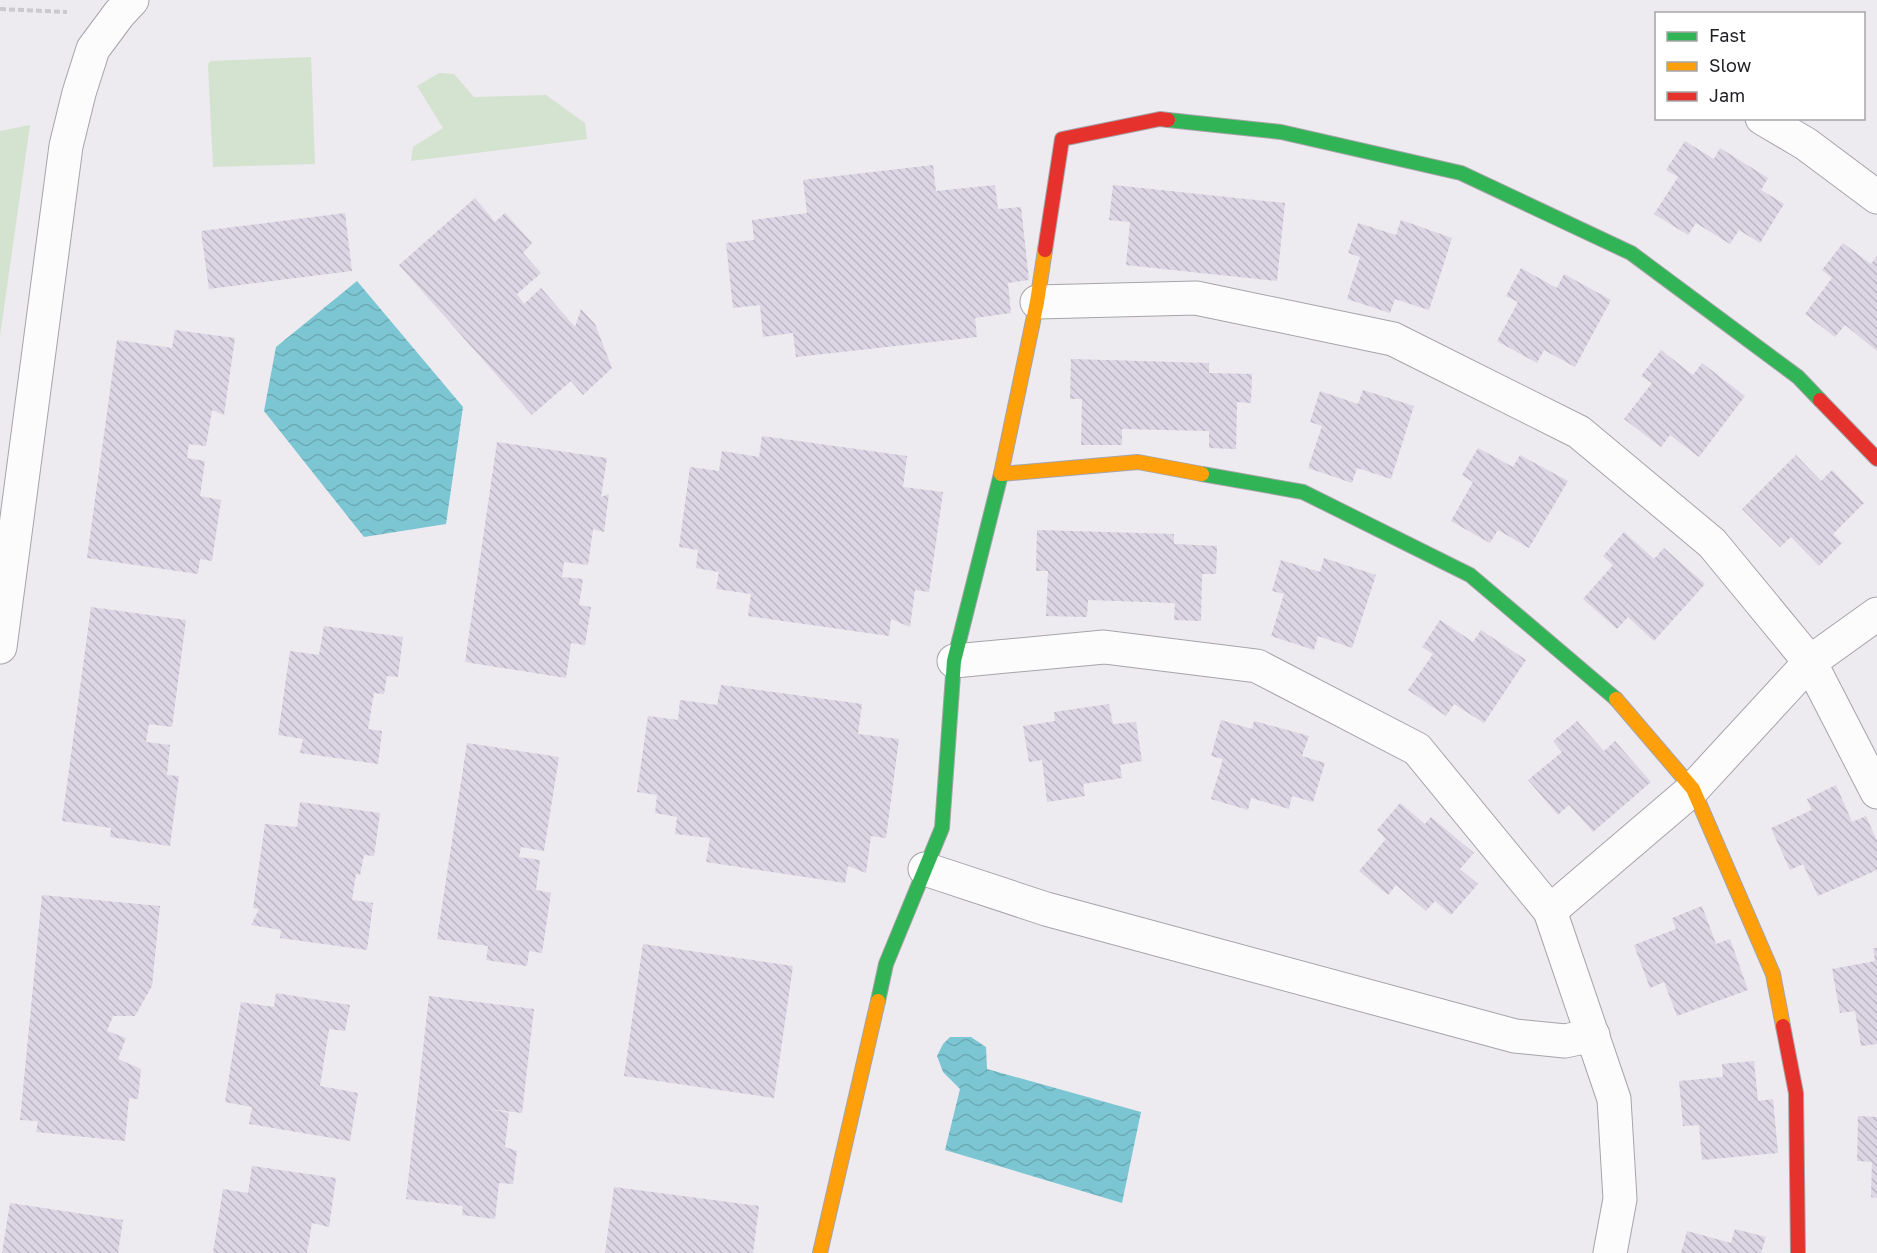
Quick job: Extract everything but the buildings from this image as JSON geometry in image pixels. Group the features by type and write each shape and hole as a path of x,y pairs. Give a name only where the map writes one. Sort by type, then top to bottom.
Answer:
{"street":[{"path":"0,647 66,146 93,49 125,7"},
{"path":"820,1253 886,964 942,828 954,661 1001,474 1037,302 1062,139 1160,119 1281,132 1461,174 1631,253 1798,377 1877,459"},
{"path":"1765,120 1806,144 1877,197"},
{"path":"1037,302 1196,298 1393,339 1579,432 1712,543 1810,662 1877,792"},
{"path":"1001,474 1138,462 1303,492 1470,575 1615,698 1693,789 1773,974 1796,1093 1798,1253"},
{"path":"1550,910 1693,789 1810,662 1877,614"},
{"path":"954,661 1104,647 1257,666 1417,749 1550,910 1614,1099 1620,1199 1610,1253"},
{"path":"925,869 1046,909 1515,1036 1565,1041 1593,1035"}],"path":[{"path":"0,9 125,7"}],"green space":[{"path":"311,57 315,164 213,167 208,64 211,61"},
{"path":"439,73 454,74 474,97 546,95 585,123 587,139 411,161 413,147 443,128 417,86"},
{"path":"30,125 0,336 0,131"}],"water":[{"path":"357,281 463,407 446,524 364,537 264,411 276,347"},
{"path":"950,1037 971,1037 986,1047 987,1069 1141,1112 1122,1203 945,1150 960,1089 943,1072 937,1056 943,1044"}],"traffic: fast":[{"path":"1168,120 1281,132 1461,173 1631,253 1798,377 1820,400"},
{"path":"878,1001 886,964 942,828 954,661 1001,474"},
{"path":"1202,474 1303,492 1470,575 1616,699"}],"traffic: slow":[{"path":"1001,474 1037,302 1045,250"},
{"path":"1001,474 1138,462 1202,474"},
{"path":"1616,699 1693,789 1773,974 1783,1026"},
{"path":"820,1253 878,1001"}],"traffic: jam":[{"path":"1045,250 1062,139 1160,119 1168,120"},
{"path":"1820,400 1877,459"},
{"path":"1783,1026 1796,1093 1798,1253"}]}
